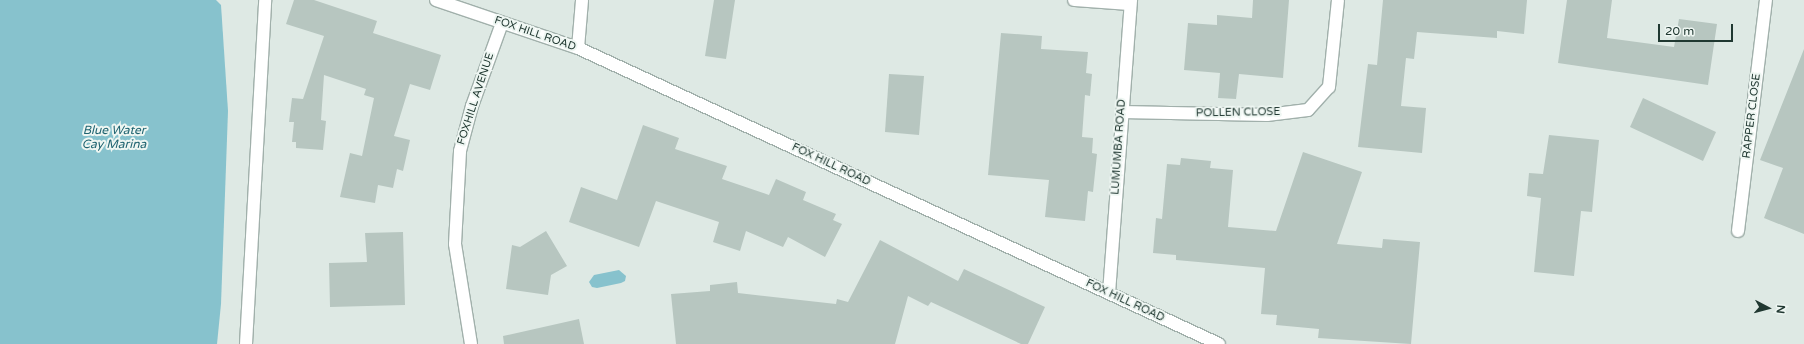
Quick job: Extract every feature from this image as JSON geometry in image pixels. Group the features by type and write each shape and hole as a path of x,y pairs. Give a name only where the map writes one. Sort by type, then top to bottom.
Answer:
{"street":[{"path":"246,344 265,0"},
{"name":"FOX HILL ROAD","path":"436,0 578,48 1219,344"},
{"path":"578,48 582,0"},
{"path":"1074,0 1131,2"},
{"name":"POLLEN CLOSE","path":"1122,112 1267,115 1308,110 1329,87 1338,0"},
{"name":"RAPPER CLOSE","path":"1738,231 1766,0"},
{"name":"LUMUMBA ROAD","path":"1109,293 1131,2"},
{"name":"FOXHILL AVENUE","path":"471,344 455,244 460,151 472,106 502,23"}],"water":[{"name":"Blue Water Cay Marina","path":"0,0 216,0 221,5 228,111 221,304 217,344 0,344"},
{"path":"619,270 626,276 625,281 621,283 597,288 592,287 589,282 594,275"}],"building":[{"path":"294,0 314,0 377,21 373,33 441,55 430,90 410,84 394,136 410,140 403,171 397,169 393,188 378,185 375,203 340,197 350,153 362,156 374,98 364,95 366,89 324,75 321,120 326,121 323,150 296,148 296,142 292,142 294,122 289,122 292,98 303,99 324,36 286,24"},
{"path":"714,0 735,0 726,59 705,56"},
{"path":"1253,0 1289,0 1283,78 1239,74 1236,99 1218,98 1220,73 1184,70 1188,23 1217,25 1217,15 1252,18"},
{"path":"1383,0 1527,0 1524,34 1497,31 1497,38 1417,32 1414,59 1406,58 1401,106 1426,108 1422,153 1358,147 1368,64 1377,65"},
{"path":"1567,0 1612,0 1607,38 1674,47 1679,19 1717,24 1708,85 1558,63"},
{"path":"1001,33 1042,36 1041,49 1088,52 1086,73 1092,74 1090,96 1085,95 1082,137 1093,138 1092,153 1097,154 1093,192 1088,191 1085,221 1045,217 1049,180 988,175"},
{"path":"1804,49 1804,234 1764,218 1783,168 1760,160"},
{"path":"889,74 924,76 919,135 885,132"},
{"path":"1643,98 1716,132 1703,161 1630,127"},
{"path":"643,125 679,138 675,149 727,166 722,179 769,195 776,179 806,192 803,200 836,214 833,220 842,224 825,257 788,237 783,247 746,231 740,251 713,242 719,222 656,201 639,247 569,222 581,187 617,200"},
{"path":"1549,135 1599,140 1592,212 1581,211 1574,276 1534,272 1541,198 1527,196 1529,173 1543,174"},
{"path":"1303,152 1362,172 1337,244 1382,248 1383,239 1420,242 1411,344 1318,338 1319,329 1276,325 1277,315 1261,314 1265,268 1176,260 1176,255 1153,253 1156,218 1162,219 1167,164 1180,165 1181,158 1211,161 1210,168 1233,170 1228,227 1276,231"},
{"path":"546,231 567,266 551,275 548,295 506,289 512,245 520,247"},
{"path":"403,232 405,305 330,307 329,263 367,262 365,233"},
{"path":"880,240 958,281 964,269 1045,307 1028,344 1021,344 931,302 928,306 908,296 895,344 676,344 671,294 710,291 710,285 737,282 738,293 836,304 837,299 848,302"},
{"path":"579,319 584,344 504,344 503,336"}]}
